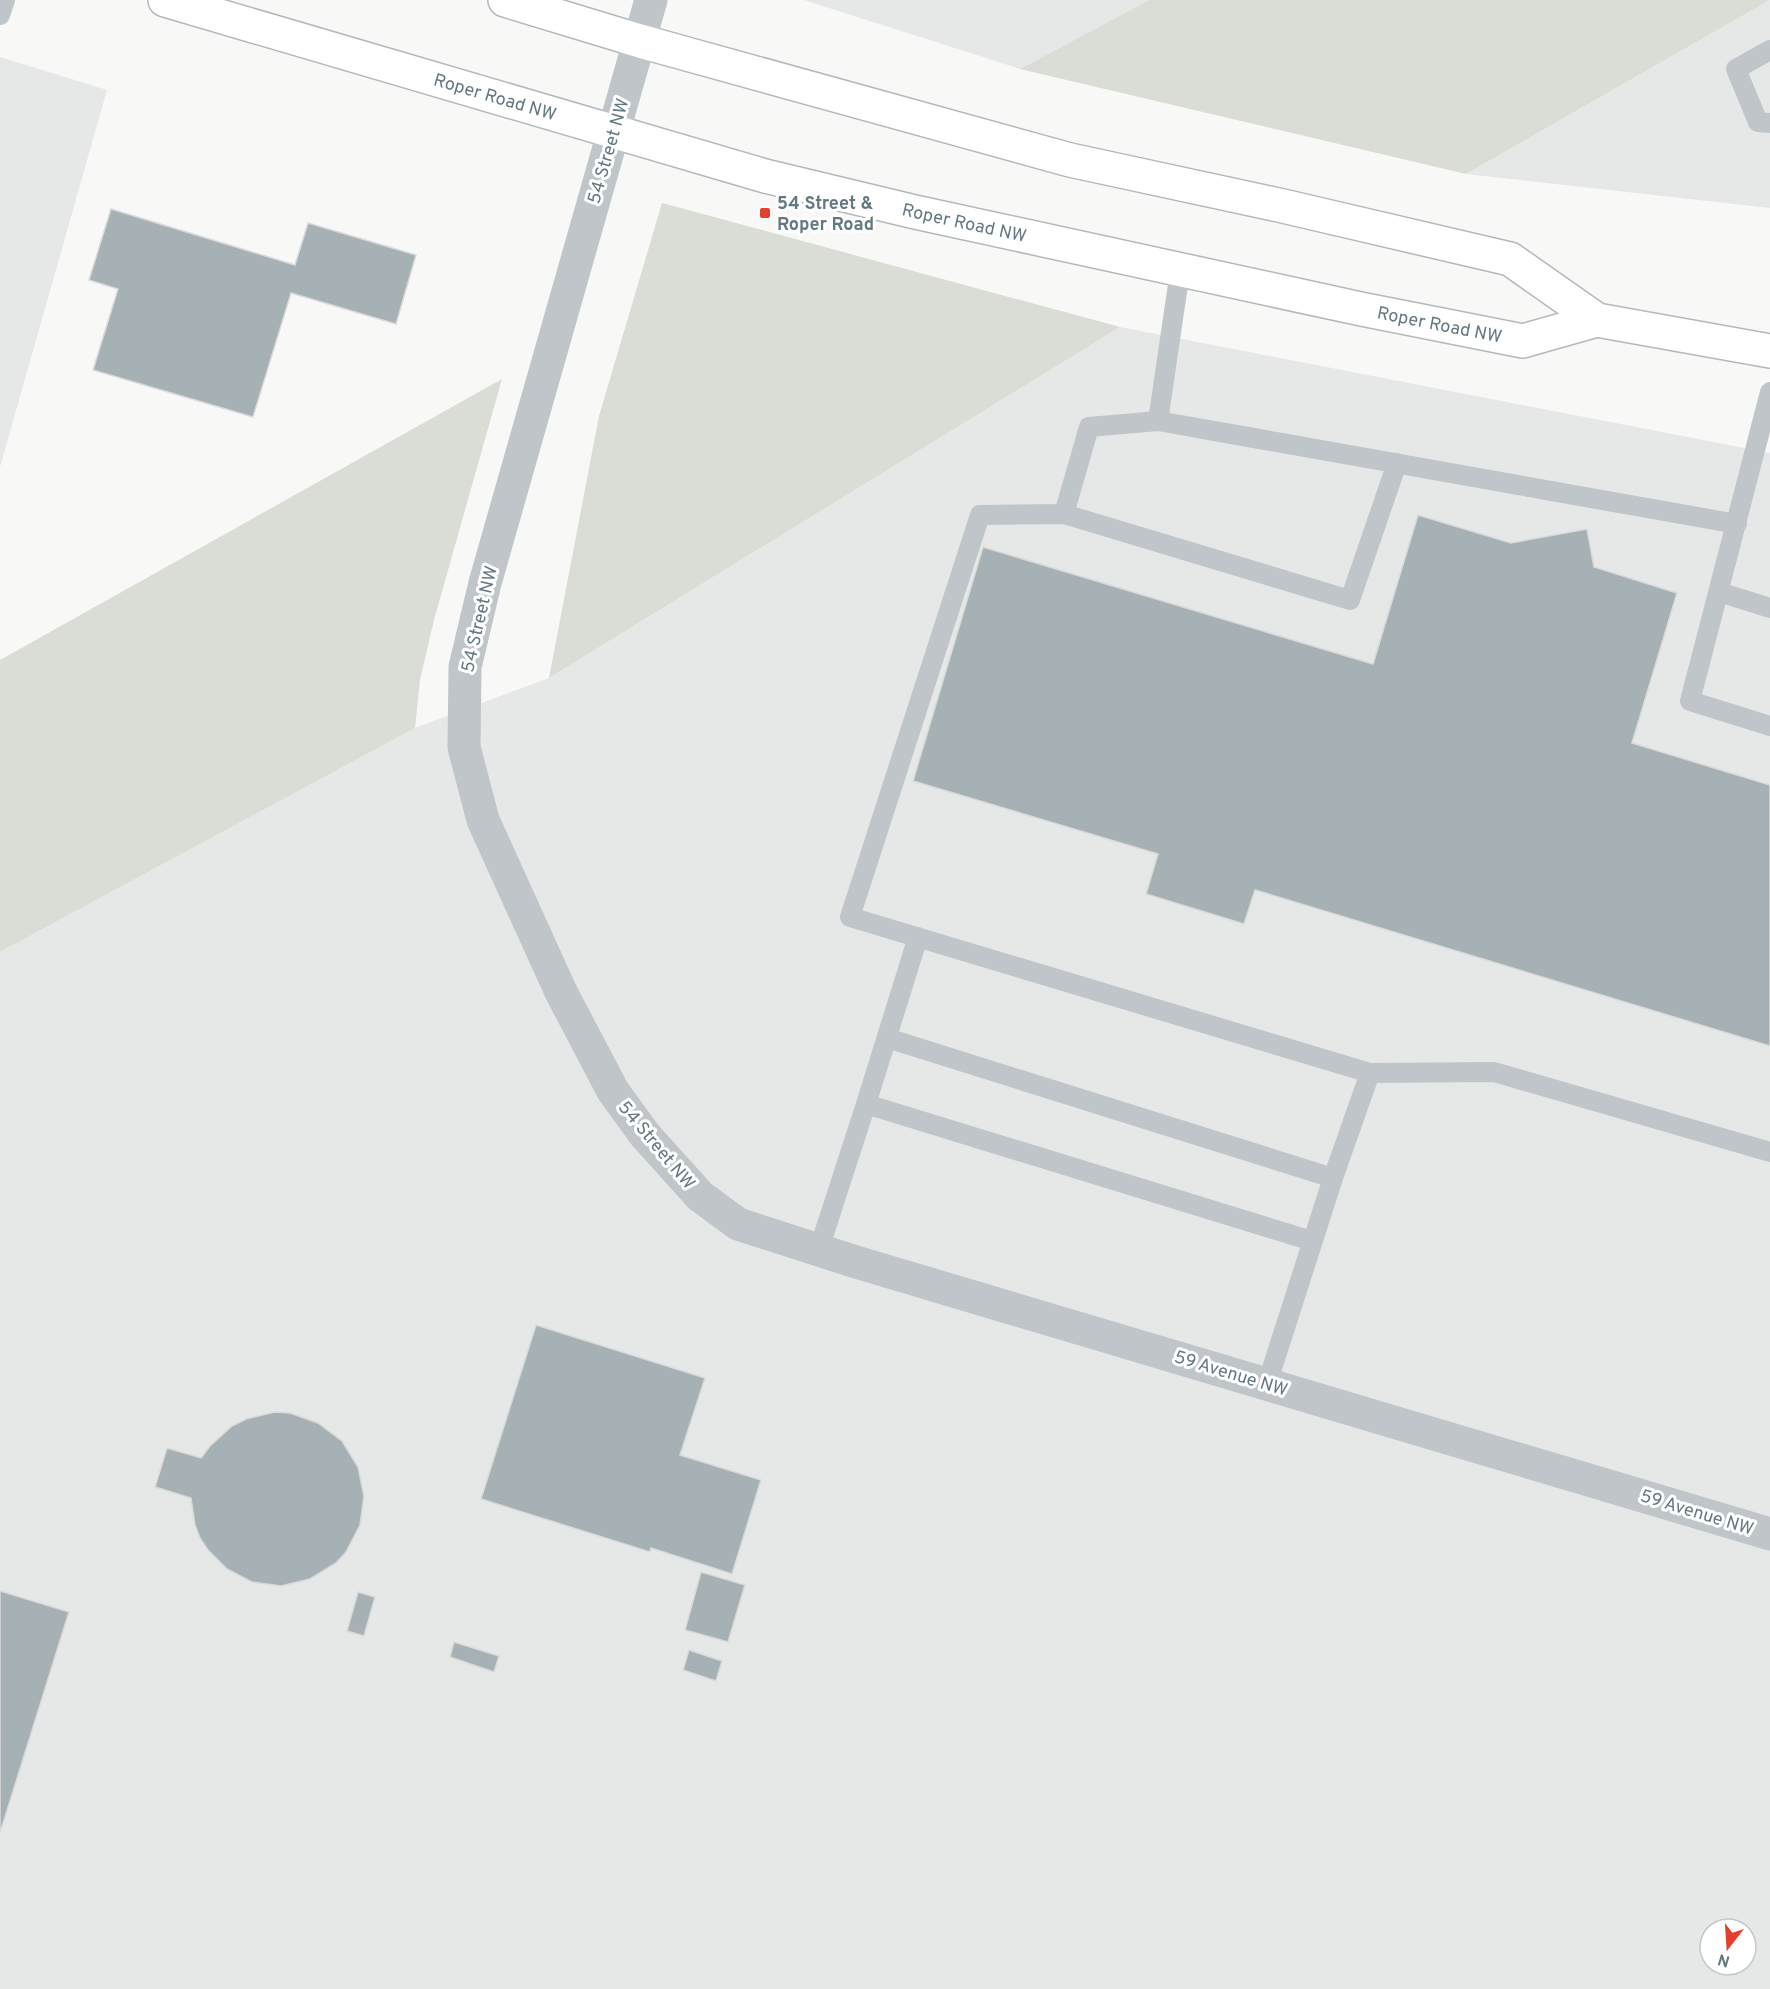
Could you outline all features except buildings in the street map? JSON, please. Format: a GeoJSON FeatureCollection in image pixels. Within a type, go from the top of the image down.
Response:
{"type":"FeatureCollection","features":[{"type":"Feature","properties":{"kind":"main road","name":"Roper Road NW"},"geometry":{"type":"LineString","coordinates":[[165,0],[765,176],[926,215],[1180,271],[1523,341],[1597,320]]}},
{"type":"Feature","properties":{"kind":"main road","name":"Roper Road NW"},"geometry":{"type":"LineString","coordinates":[[505,0],[1070,160],[1283,206],[1510,259],[1597,320],[1770,351]]}},
{"type":"Feature","properties":{"kind":"street","name":"54 Street NW"},"geometry":{"type":"LineString","coordinates":[[651,0],[485,583],[465,667],[464,747],[483,820],[561,992],[597,1061],[613,1091],[645,1135],[700,1196]]}},
{"type":"Feature","properties":{"kind":"street","name":"59 Avenue NW"},"geometry":{"type":"LineString","coordinates":[[700,1196],[738,1224],[868,1265],[1770,1534]]}},
{"type":"Feature","properties":{"kind":"lane"},"geometry":{"type":"LineString","coordinates":[[0,15],[5,0]]}},
{"type":"Feature","properties":{"kind":"lane"},"geometry":{"type":"LineString","coordinates":[[1770,50],[1736,69],[1758,122],[1770,123]]}},
{"type":"Feature","properties":{"kind":"lane"},"geometry":{"type":"LineString","coordinates":[[1158,421],[1180,271]]}},
{"type":"Feature","properties":{"kind":"lane"},"geometry":{"type":"LineString","coordinates":[[1770,392],[1690,701],[1770,726]]}},
{"type":"Feature","properties":{"kind":"lane"},"geometry":{"type":"LineString","coordinates":[[1064,514],[1089,427],[1158,421],[1737,524]]}},
{"type":"Feature","properties":{"kind":"lane"},"geometry":{"type":"LineString","coordinates":[[1397,463],[1350,600],[1064,514],[980,515],[850,917],[1370,1073],[1494,1072],[1770,1152]]}},
{"type":"Feature","properties":{"kind":"lane"},"geometry":{"type":"LineString","coordinates":[[1719,592],[1770,608]]}},
{"type":"Feature","properties":{"kind":"lane"},"geometry":{"type":"LineString","coordinates":[[819,1249],[918,937]]}},
{"type":"Feature","properties":{"kind":"lane"},"geometry":{"type":"LineString","coordinates":[[887,1038],[1333,1178]]}},
{"type":"Feature","properties":{"kind":"lane"},"geometry":{"type":"LineString","coordinates":[[1267,1384],[1312,1241],[1370,1073]]}},
{"type":"Feature","properties":{"kind":"lane"},"geometry":{"type":"LineString","coordinates":[[866,1104],[1312,1241]]}},
{"type":"Feature","properties":{"kind":"shaded area"},"geometry":{"type":"Polygon","coordinates":[[[804,0],[1149,0],[1020,69],[804,0]]]}},
{"type":"Feature","properties":{"kind":"shaded area"},"geometry":{"type":"Polygon","coordinates":[[[1149,0],[1770,0],[1466,174],[1020,69],[1149,0]]]}},
{"type":"Feature","properties":{"kind":"shaded area"},"geometry":{"type":"Polygon","coordinates":[[[1770,0],[1770,208],[1466,174],[1770,0]]]}},
{"type":"Feature","properties":{"kind":"shaded area"},"geometry":{"type":"Polygon","coordinates":[[[0,57],[107,90],[0,467],[0,57]]]}},
{"type":"Feature","properties":{"kind":"shaded area"},"geometry":{"type":"Polygon","coordinates":[[[662,203],[1120,327],[549,678],[599,416],[662,203]]]}},
{"type":"Feature","properties":{"kind":"shaded area"},"geometry":{"type":"Polygon","coordinates":[[[1120,327],[1770,453],[1770,1989],[0,1989],[0,952],[415,728],[549,678],[1120,327]]]}},
{"type":"Feature","properties":{"kind":"shaded area"},"geometry":{"type":"Polygon","coordinates":[[[502,379],[434,620],[420,680],[415,728],[0,952],[0,660],[502,379]]]}},
{"type":"Feature","properties":{"kind":"place","name":"54 Street & Roper Road"},"geometry":{"type":"Point","coordinates":[765,213]}}]}
